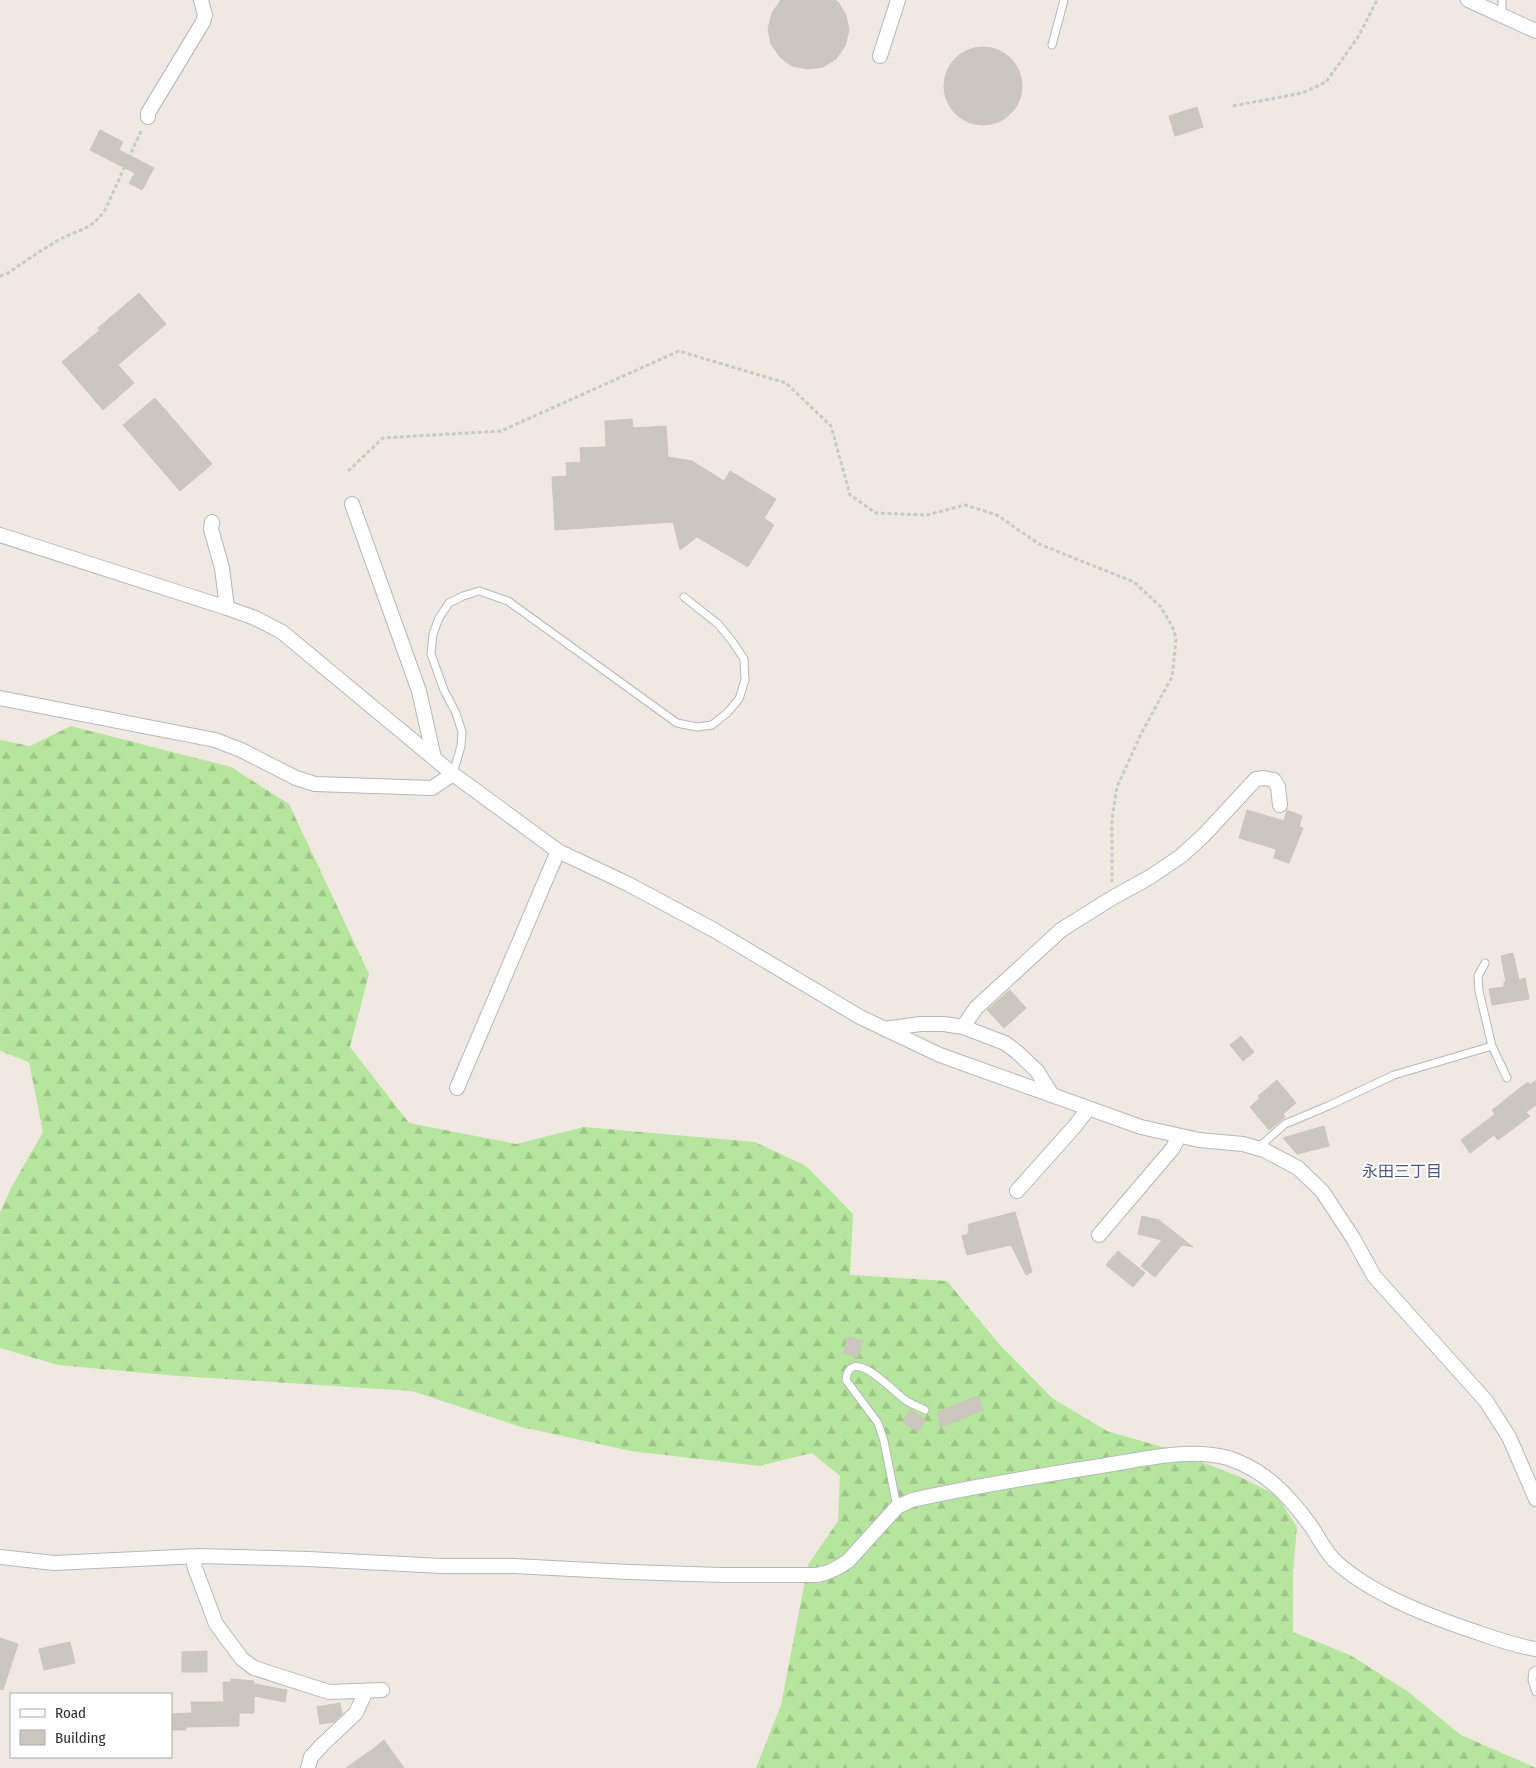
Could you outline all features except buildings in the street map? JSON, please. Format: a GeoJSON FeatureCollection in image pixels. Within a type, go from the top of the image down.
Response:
{"type":"FeatureCollection","features":[{"type":"Feature","properties":{"kind":"street"},"geometry":{"type":"LineString","coordinates":[[148,117],[148,113],[203,22],[205,15],[201,0]]}},
{"type":"Feature","properties":{"kind":"street"},"geometry":{"type":"LineString","coordinates":[[880,56],[898,0]]}},
{"type":"Feature","properties":{"kind":"street"},"geometry":{"type":"LineString","coordinates":[[1468,0],[1536,31]]}},
{"type":"Feature","properties":{"kind":"street"},"geometry":{"type":"LineString","coordinates":[[352,504],[419,691],[434,758]]}},
{"type":"Feature","properties":{"kind":"street"},"geometry":{"type":"LineString","coordinates":[[212,522],[211,529],[222,568],[227,608]]}},
{"type":"Feature","properties":{"kind":"street"},"geometry":{"type":"LineString","coordinates":[[0,535],[227,608],[255,618],[282,632],[453,774],[558,851],[628,884],[714,930],[860,1017],[940,1055],[1141,1128],[1178,1137],[1243,1144],[1258,1148],[1298,1168],[1322,1191],[1353,1238],[1374,1276],[1486,1401],[1509,1437],[1536,1499]]}},
{"type":"Feature","properties":{"kind":"street"},"geometry":{"type":"LineString","coordinates":[[0,698],[215,740],[256,757],[296,778],[315,784],[432,788],[453,774]]}},
{"type":"Feature","properties":{"kind":"street"},"geometry":{"type":"LineString","coordinates":[[963,1027],[976,1008],[1061,930],[1150,877],[1181,856],[1204,835],[1256,779],[1274,780],[1278,787],[1280,804]]}},
{"type":"Feature","properties":{"kind":"street"},"geometry":{"type":"LineString","coordinates":[[457,1088],[558,851]]}},
{"type":"Feature","properties":{"kind":"street"},"geometry":{"type":"LineString","coordinates":[[885,1029],[920,1024],[944,1024],[963,1027],[1005,1043],[1037,1071],[1052,1095]]}},
{"type":"Feature","properties":{"kind":"street"},"geometry":{"type":"LineString","coordinates":[[1017,1190],[1088,1109]]}},
{"type":"Feature","properties":{"kind":"street"},"geometry":{"type":"LineString","coordinates":[[1099,1235],[1173,1148],[1178,1137]]}},
{"type":"Feature","properties":{"kind":"street"},"geometry":{"type":"LineString","coordinates":[[0,1557],[54,1563],[192,1557],[308,1559],[441,1566],[514,1566],[722,1575],[817,1575],[826,1574],[839,1568],[897,1507],[912,1500],[951,1491],[1153,1457],[1185,1454],[1209,1455],[1227,1458],[1250,1467],[1271,1480],[1311,1526],[1333,1559],[1354,1576],[1382,1592],[1442,1620],[1498,1639],[1536,1649]]}},
{"type":"Feature","properties":{"kind":"street"},"geometry":{"type":"LineString","coordinates":[[192,1557],[194,1568],[216,1624],[242,1660],[254,1668],[329,1692],[382,1690]]}},
{"type":"Feature","properties":{"kind":"street"},"geometry":{"type":"LineString","coordinates":[[308,1768],[312,1756],[322,1744],[356,1713],[366,1691]]}},
{"type":"Feature","properties":{"kind":"lane"},"geometry":{"type":"LineString","coordinates":[[1052,44],[1064,0]]}},
{"type":"Feature","properties":{"kind":"lane"},"geometry":{"type":"LineString","coordinates":[[1502,0],[1502,15]]}},
{"type":"Feature","properties":{"kind":"lane"},"geometry":{"type":"LineString","coordinates":[[453,774],[461,746],[462,732],[431,654],[433,634],[439,618],[449,603],[479,591],[508,601],[677,723],[697,727],[712,725],[727,713],[739,699],[745,680],[744,659],[718,624],[684,597]]}},
{"type":"Feature","properties":{"kind":"lane"},"geometry":{"type":"LineString","coordinates":[[1484,963],[1478,976],[1479,991],[1492,1046],[1507,1078]]}},
{"type":"Feature","properties":{"kind":"lane"},"geometry":{"type":"LineString","coordinates":[[1258,1148],[1285,1124],[1328,1106],[1394,1074],[1492,1046]]}},
{"type":"Feature","properties":{"kind":"lane"},"geometry":{"type":"LineString","coordinates":[[897,1507],[884,1441],[878,1422],[846,1380],[849,1369],[858,1366],[870,1371],[906,1401],[925,1410]]}},
{"type":"Feature","properties":{"kind":"lane"},"geometry":{"type":"LineString","coordinates":[[1536,1670],[1533,1672],[1532,1680],[1536,1692]]}},
{"type":"Feature","properties":{"kind":"path"},"geometry":{"type":"LineString","coordinates":[[1233,106],[1302,93],[1326,82],[1358,37],[1377,0]]}},
{"type":"Feature","properties":{"kind":"path"},"geometry":{"type":"LineString","coordinates":[[0,276],[8,273],[58,240],[97,221],[128,162],[148,117]]}},
{"type":"Feature","properties":{"kind":"path"},"geometry":{"type":"LineString","coordinates":[[348,471],[383,438],[501,431],[679,351],[786,383],[831,426],[850,494],[876,513],[927,515],[965,505],[997,515],[1039,544],[1134,582],[1161,607],[1173,628],[1176,639],[1172,676],[1141,734],[1117,787],[1112,819],[1112,898]]}},
{"type":"Feature","properties":{"kind":"green space"},"geometry":{"type":"Polygon","coordinates":[[[71,726],[231,767],[289,804],[369,974],[350,1047],[409,1123],[516,1144],[584,1127],[755,1142],[806,1166],[853,1214],[850,1275],[947,1281],[998,1343],[1052,1398],[1107,1431],[1166,1448],[1240,1477],[1276,1495],[1297,1527],[1293,1571],[1293,1632],[1350,1655],[1407,1691],[1461,1735],[1536,1768],[756,1768],[781,1705],[808,1565],[838,1521],[840,1476],[812,1453],[759,1466],[631,1451],[521,1427],[412,1391],[178,1376],[58,1365],[0,1348],[0,1213],[11,1188],[43,1132],[29,1062],[0,1051],[0,740],[30,746],[71,726]]]}},
{"type":"Feature","properties":{"kind":"district","name":"永田三丁目"},"geometry":{"type":"Point","coordinates":[1402,1171]}}]}
